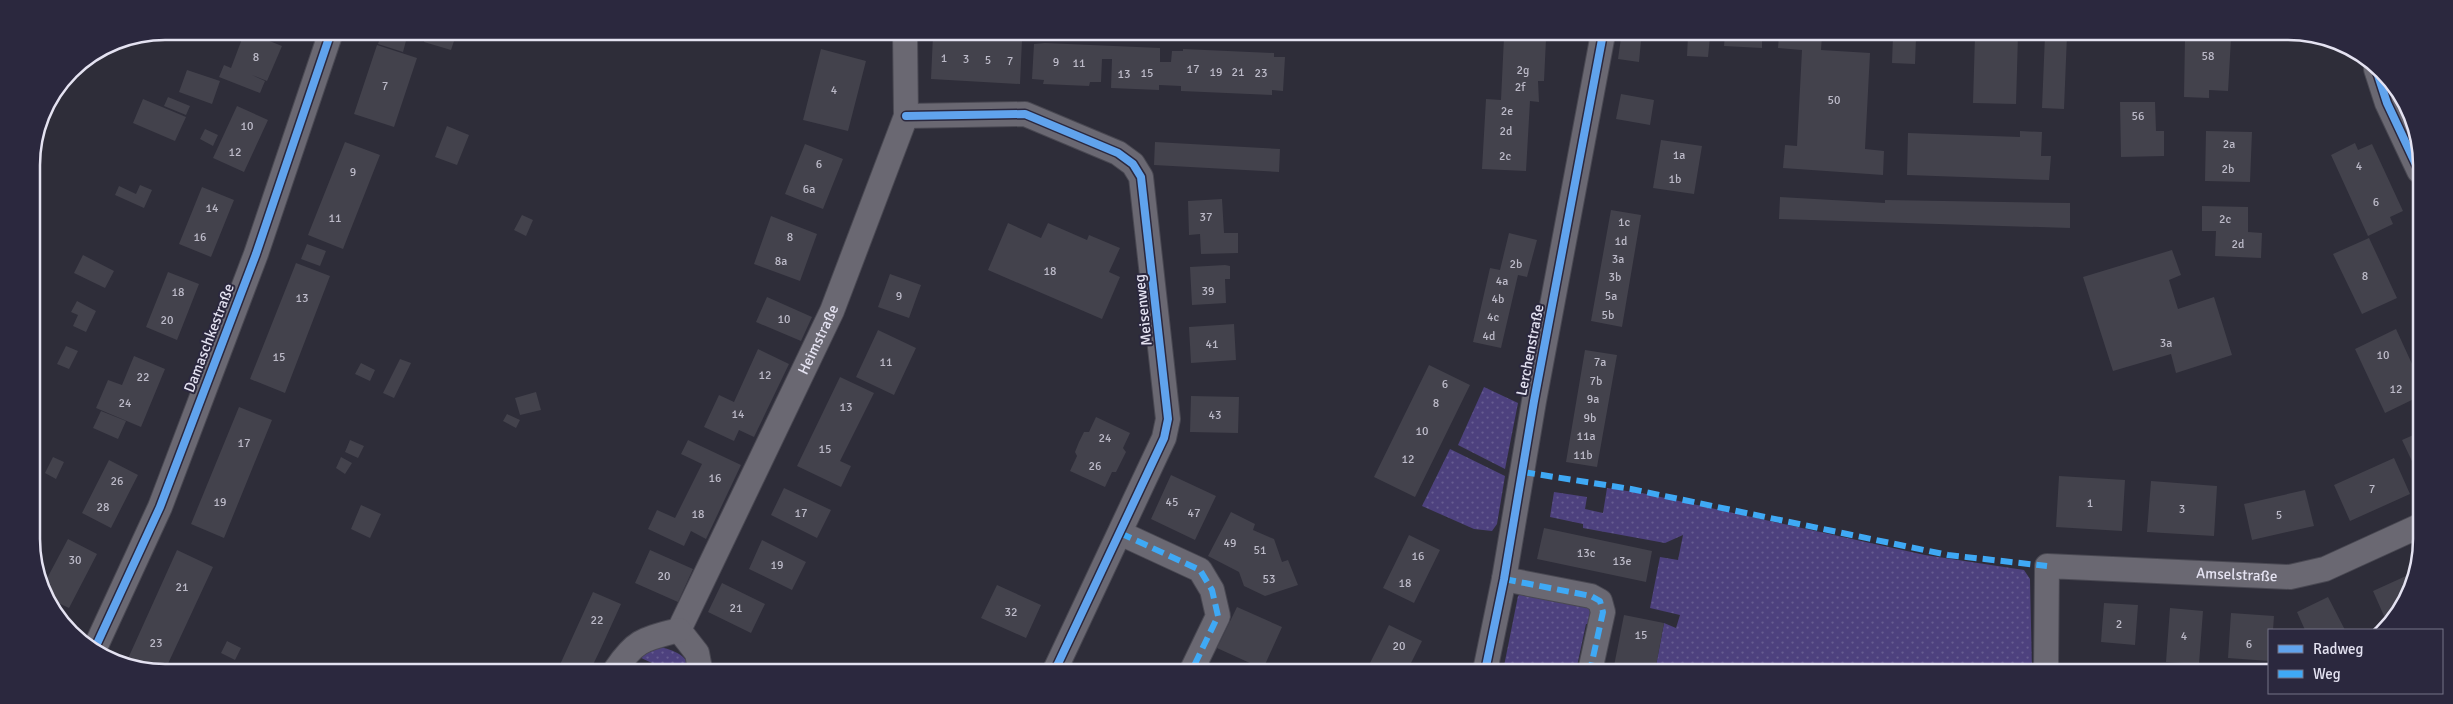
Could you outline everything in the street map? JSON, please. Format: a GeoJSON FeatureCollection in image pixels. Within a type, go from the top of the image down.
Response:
{"type":"FeatureCollection","features":[{"type":"Feature","properties":{"kind":"street","name":"Damaschkestraße"},"geometry":{"type":"LineString","coordinates":[[97,644],[163,498],[256,254],[328,40]]}},
{"type":"Feature","properties":{"kind":"street","name":"Heimstraße"},"geometry":{"type":"LineString","coordinates":[[679,630],[832,311],[906,116],[905,40]]}},
{"type":"Feature","properties":{"kind":"street","name":"Lerchenstraße"},"geometry":{"type":"LineString","coordinates":[[1486,664],[1504,579],[1534,401],[1602,40]]}},
{"type":"Feature","properties":{"kind":"street"},"geometry":{"type":"LineString","coordinates":[[2380,81],[2387,103],[2413,158]]}},
{"type":"Feature","properties":{"kind":"street","name":"Meisenweg"},"geometry":{"type":"LineString","coordinates":[[906,116],[1025,114],[1118,153],[1133,164],[1141,177],[1168,419],[1164,438],[1058,664]]}},
{"type":"Feature","properties":{"kind":"street","name":"Amselstraße"},"geometry":{"type":"LineString","coordinates":[[2046,664],[2047,566],[2290,577],[2326,569],[2413,529]]}},
{"type":"Feature","properties":{"kind":"street"},"geometry":{"type":"LineString","coordinates":[[1120,533],[1200,570],[1212,590],[1218,616],[1195,664]]}},
{"type":"Feature","properties":{"kind":"street"},"geometry":{"type":"LineString","coordinates":[[1504,579],[1592,596],[1600,601],[1603,612],[1592,664]]}},
{"type":"Feature","properties":{"kind":"street"},"geometry":{"type":"LineString","coordinates":[[619,664],[629,650],[648,638],[679,630],[697,654],[699,664]]}},
{"type":"Feature","properties":{"kind":"shaded area"},"geometry":{"type":"Polygon","coordinates":[[[1484,387],[1518,403],[1505,469],[1458,445],[1484,387]]]}},
{"type":"Feature","properties":{"kind":"shaded area"},"geometry":{"type":"Polygon","coordinates":[[[1450,449],[1505,476],[1497,524],[1492,531],[1474,529],[1422,506],[1450,449]]]}},
{"type":"Feature","properties":{"kind":"shaded area"},"geometry":{"type":"Polygon","coordinates":[[[1607,488],[1647,494],[1925,555],[2024,570],[2030,579],[2032,664],[1656,664],[1664,623],[1676,628],[1680,615],[1650,608],[1660,557],[1678,560],[1683,535],[1665,543],[1583,528],[1583,524],[1550,517],[1554,492],[1587,497],[1585,509],[1603,513],[1607,488]]]}},
{"type":"Feature","properties":{"kind":"shaded area"},"geometry":{"type":"Polygon","coordinates":[[[1521,593],[1588,605],[1592,609],[1595,626],[1586,624],[1577,664],[1504,664],[1518,596],[1521,593]]]}},
{"type":"Feature","properties":{"kind":"shaded area"},"geometry":{"type":"Polygon","coordinates":[[[652,646],[675,652],[688,664],[654,664],[639,657],[636,664],[631,664],[635,656],[652,646]]]}},
{"type":"Feature","properties":{"kind":"building"},"geometry":{"type":"Polygon","coordinates":[[[242,40],[267,40],[282,46],[267,81],[252,75],[265,81],[260,93],[219,77],[224,65],[231,68],[242,40]]]}},
{"type":"Feature","properties":{"kind":"building"},"geometry":{"type":"Polygon","coordinates":[[[379,40],[406,40],[403,52],[378,44],[379,40]]]}},
{"type":"Feature","properties":{"kind":"building"},"geometry":{"type":"Polygon","coordinates":[[[425,40],[454,40],[451,50],[424,42],[425,40]]]}},
{"type":"Feature","properties":{"kind":"building"},"geometry":{"type":"Polygon","coordinates":[[[933,40],[1022,40],[1020,84],[931,79],[933,40]]]}},
{"type":"Feature","properties":{"kind":"building"},"geometry":{"type":"Polygon","coordinates":[[[1504,40],[1546,40],[1544,81],[1538,81],[1539,102],[1530,101],[1526,171],[1482,169],[1486,99],[1501,100],[1504,40]]]}},
{"type":"Feature","properties":{"kind":"building"},"geometry":{"type":"Polygon","coordinates":[[[1621,40],[1641,41],[1639,62],[1618,59],[1621,40]]]}},
{"type":"Feature","properties":{"kind":"building"},"geometry":{"type":"Polygon","coordinates":[[[1688,40],[1710,40],[1708,57],[1687,56],[1688,40]]]}},
{"type":"Feature","properties":{"kind":"building"},"geometry":{"type":"Polygon","coordinates":[[[1724,40],[1762,40],[1762,48],[1724,46],[1724,40]]]}},
{"type":"Feature","properties":{"kind":"building"},"geometry":{"type":"Polygon","coordinates":[[[1779,40],[1822,40],[1821,50],[1870,53],[1865,149],[1884,151],[1883,175],[1783,168],[1785,145],[1797,146],[1802,50],[1778,48],[1779,40]]]}},
{"type":"Feature","properties":{"kind":"building"},"geometry":{"type":"Polygon","coordinates":[[[1893,40],[1916,40],[1915,64],[1892,63],[1893,40]]]}},
{"type":"Feature","properties":{"kind":"building"},"geometry":{"type":"Polygon","coordinates":[[[1975,40],[2018,40],[2016,104],[1973,103],[1975,40]]]}},
{"type":"Feature","properties":{"kind":"building"},"geometry":{"type":"Polygon","coordinates":[[[2045,40],[2067,40],[2064,109],[2042,108],[2045,40]]]}},
{"type":"Feature","properties":{"kind":"building"},"geometry":{"type":"Polygon","coordinates":[[[2185,40],[2231,40],[2228,91],[2209,90],[2209,98],[2184,97],[2185,40]]]}},
{"type":"Feature","properties":{"kind":"building"},"geometry":{"type":"Polygon","coordinates":[[[1034,44],[1160,48],[1160,62],[1171,62],[1172,51],[1183,51],[1183,49],[1274,53],[1274,57],[1285,57],[1283,91],[1272,90],[1272,95],[1181,91],[1181,86],[1159,85],[1159,90],[1111,88],[1112,59],[1102,59],[1101,82],[1090,82],[1089,86],[1043,84],[1044,80],[1032,79],[1034,44]]]}},
{"type":"Feature","properties":{"kind":"building"},"geometry":{"type":"Polygon","coordinates":[[[377,45],[417,58],[394,127],[354,114],[377,45]]]}},
{"type":"Feature","properties":{"kind":"building"},"geometry":{"type":"Polygon","coordinates":[[[821,49],[866,61],[848,131],[803,120],[821,49]]]}},
{"type":"Feature","properties":{"kind":"building"},"geometry":{"type":"Polygon","coordinates":[[[187,70],[220,81],[212,104],[179,92],[187,70]]]}},
{"type":"Feature","properties":{"kind":"building"},"geometry":{"type":"Polygon","coordinates":[[[1621,94],[1654,100],[1650,125],[1616,119],[1621,94]]]}},
{"type":"Feature","properties":{"kind":"building"},"geometry":{"type":"Polygon","coordinates":[[[168,97],[190,106],[186,115],[164,106],[168,97]]]}},
{"type":"Feature","properties":{"kind":"building"},"geometry":{"type":"Polygon","coordinates":[[[143,99],[186,117],[175,141],[133,123],[143,99]]]}},
{"type":"Feature","properties":{"kind":"building"},"geometry":{"type":"Polygon","coordinates":[[[2120,102],[2155,102],[2156,131],[2164,131],[2164,156],[2121,157],[2120,102]]]}},
{"type":"Feature","properties":{"kind":"building"},"geometry":{"type":"Polygon","coordinates":[[[237,106],[268,120],[244,172],[213,158],[237,106]]]}},
{"type":"Feature","properties":{"kind":"building"},"geometry":{"type":"Polygon","coordinates":[[[447,126],[469,135],[457,165],[435,157],[447,126]]]}},
{"type":"Feature","properties":{"kind":"building"},"geometry":{"type":"Polygon","coordinates":[[[205,129],[218,135],[213,146],[200,139],[205,129]]]}},
{"type":"Feature","properties":{"kind":"building"},"geometry":{"type":"Polygon","coordinates":[[[2020,131],[2042,132],[2041,156],[2051,156],[2049,180],[1907,175],[1908,133],[2020,137],[2020,131]]]}},
{"type":"Feature","properties":{"kind":"building"},"geometry":{"type":"Polygon","coordinates":[[[2206,131],[2252,132],[2250,182],[2205,181],[2206,131]]]}},
{"type":"Feature","properties":{"kind":"building"},"geometry":{"type":"Polygon","coordinates":[[[1661,140],[1702,146],[1694,194],[1653,188],[1661,140]]]}},
{"type":"Feature","properties":{"kind":"building"},"geometry":{"type":"Polygon","coordinates":[[[345,142],[380,155],[343,249],[308,235],[345,142]]]}},
{"type":"Feature","properties":{"kind":"building"},"geometry":{"type":"Polygon","coordinates":[[[1155,142],[1280,149],[1279,172],[1154,165],[1155,142]]]}},
{"type":"Feature","properties":{"kind":"building"},"geometry":{"type":"Polygon","coordinates":[[[2355,143],[2358,150],[2372,144],[2403,211],[2390,217],[2393,224],[2368,236],[2331,155],[2355,143]]]}},
{"type":"Feature","properties":{"kind":"building"},"geometry":{"type":"Polygon","coordinates":[[[805,144],[843,159],[823,209],[785,194],[805,144]]]}},
{"type":"Feature","properties":{"kind":"building"},"geometry":{"type":"Polygon","coordinates":[[[140,185],[152,190],[144,208],[115,195],[119,186],[136,194],[140,185]]]}},
{"type":"Feature","properties":{"kind":"building"},"geometry":{"type":"Polygon","coordinates":[[[202,187],[234,200],[211,257],[179,244],[202,187]]]}},
{"type":"Feature","properties":{"kind":"building"},"geometry":{"type":"Polygon","coordinates":[[[1780,197],[1885,203],[1885,200],[2070,203],[2070,228],[1779,219],[1780,197]]]}},
{"type":"Feature","properties":{"kind":"building"},"geometry":{"type":"Polygon","coordinates":[[[1222,199],[1224,233],[1238,233],[1238,253],[1201,254],[1200,234],[1189,235],[1188,201],[1222,199]]]}},
{"type":"Feature","properties":{"kind":"building"},"geometry":{"type":"Polygon","coordinates":[[[2202,206],[2248,207],[2248,232],[2262,233],[2261,258],[2215,256],[2216,231],[2202,231],[2202,206]]]}},
{"type":"Feature","properties":{"kind":"building"},"geometry":{"type":"Polygon","coordinates":[[[1611,210],[1641,215],[1622,327],[1591,321],[1611,210]]]}},
{"type":"Feature","properties":{"kind":"building"},"geometry":{"type":"Polygon","coordinates":[[[522,215],[533,220],[526,236],[514,230],[522,215]]]}},
{"type":"Feature","properties":{"kind":"building"},"geometry":{"type":"Polygon","coordinates":[[[771,216],[817,234],[800,281],[754,264],[771,216]]]}},
{"type":"Feature","properties":{"kind":"building"},"geometry":{"type":"Polygon","coordinates":[[[1008,223],[1041,238],[1048,223],[1087,240],[1089,235],[1120,248],[1109,272],[1120,277],[1102,319],[988,270],[1008,223]]]}},
{"type":"Feature","properties":{"kind":"building"},"geometry":{"type":"Polygon","coordinates":[[[1509,233],[1537,240],[1527,277],[1518,275],[1501,348],[1473,342],[1490,268],[1500,270],[1509,233]]]}},
{"type":"Feature","properties":{"kind":"building"},"geometry":{"type":"Polygon","coordinates":[[[2369,238],[2397,298],[2362,314],[2333,254],[2369,238]]]}},
{"type":"Feature","properties":{"kind":"building"},"geometry":{"type":"Polygon","coordinates":[[[307,244],[326,251],[320,266],[301,259],[307,244]]]}},
{"type":"Feature","properties":{"kind":"building"},"geometry":{"type":"Polygon","coordinates":[[[2172,250],[2181,275],[2169,280],[2178,309],[2214,297],[2232,355],[2176,373],[2171,354],[2113,371],[2083,277],[2172,250]]]}},
{"type":"Feature","properties":{"kind":"building"},"geometry":{"type":"Polygon","coordinates":[[[83,255],[114,271],[105,288],[74,273],[83,255]]]}},
{"type":"Feature","properties":{"kind":"building"},"geometry":{"type":"Polygon","coordinates":[[[296,263],[330,276],[285,393],[250,379],[296,263]]]}},
{"type":"Feature","properties":{"kind":"building"},"geometry":{"type":"Polygon","coordinates":[[[1230,266],[1230,279],[1225,279],[1226,303],[1192,305],[1190,267],[1230,266]]]}},
{"type":"Feature","properties":{"kind":"building"},"geometry":{"type":"Polygon","coordinates":[[[168,272],[199,284],[177,340],[146,327],[168,272]]]}},
{"type":"Feature","properties":{"kind":"building"},"geometry":{"type":"Polygon","coordinates":[[[890,274],[921,285],[909,318],[878,307],[890,274]]]}},
{"type":"Feature","properties":{"kind":"building"},"geometry":{"type":"Polygon","coordinates":[[[767,297],[812,317],[801,341],[756,322],[767,297]]]}},
{"type":"Feature","properties":{"kind":"building"},"geometry":{"type":"Polygon","coordinates":[[[77,301],[96,311],[86,332],[73,326],[78,315],[71,312],[77,301]]]}},
{"type":"Feature","properties":{"kind":"building"},"geometry":{"type":"Polygon","coordinates":[[[1234,324],[1236,360],[1191,363],[1189,327],[1234,324]]]}},
{"type":"Feature","properties":{"kind":"building"},"geometry":{"type":"Polygon","coordinates":[[[2396,329],[2413,366],[2413,399],[2385,413],[2355,349],[2396,329]]]}},
{"type":"Feature","properties":{"kind":"building"},"geometry":{"type":"Polygon","coordinates":[[[878,330],[916,348],[894,395],[856,377],[878,330]]]}},
{"type":"Feature","properties":{"kind":"building"},"geometry":{"type":"Polygon","coordinates":[[[66,346],[78,351],[69,369],[57,364],[66,346]]]}},
{"type":"Feature","properties":{"kind":"building"},"geometry":{"type":"Polygon","coordinates":[[[758,349],[789,364],[754,437],[739,430],[734,441],[704,427],[719,395],[734,402],[758,349]]]}},
{"type":"Feature","properties":{"kind":"building"},"geometry":{"type":"Polygon","coordinates":[[[1585,350],[1617,355],[1597,467],[1566,462],[1585,350]]]}},
{"type":"Feature","properties":{"kind":"building"},"geometry":{"type":"Polygon","coordinates":[[[134,356],[165,369],[141,427],[96,408],[108,380],[122,385],[134,356]]]}},
{"type":"Feature","properties":{"kind":"building"},"geometry":{"type":"Polygon","coordinates":[[[400,359],[411,363],[394,398],[383,393],[400,359]]]}},
{"type":"Feature","properties":{"kind":"building"},"geometry":{"type":"Polygon","coordinates":[[[361,363],[375,370],[370,381],[355,374],[361,363]]]}},
{"type":"Feature","properties":{"kind":"building"},"geometry":{"type":"Polygon","coordinates":[[[1429,365],[1470,385],[1415,497],[1374,477],[1429,365]]]}},
{"type":"Feature","properties":{"kind":"building"},"geometry":{"type":"Polygon","coordinates":[[[840,377],[874,393],[840,461],[851,466],[841,487],[797,466],[840,377]]]}},
{"type":"Feature","properties":{"kind":"building"},"geometry":{"type":"Polygon","coordinates":[[[536,392],[541,410],[520,415],[515,398],[536,392]]]}},
{"type":"Feature","properties":{"kind":"building"},"geometry":{"type":"Polygon","coordinates":[[[1191,396],[1239,397],[1238,433],[1190,432],[1191,396]]]}},
{"type":"Feature","properties":{"kind":"building"},"geometry":{"type":"Polygon","coordinates":[[[239,407],[272,420],[224,538],[191,524],[239,407]]]}},
{"type":"Feature","properties":{"kind":"building"},"geometry":{"type":"Polygon","coordinates":[[[101,411],[126,421],[118,439],[93,428],[101,411]]]}},
{"type":"Feature","properties":{"kind":"building"},"geometry":{"type":"Polygon","coordinates":[[[507,414],[520,420],[516,428],[503,421],[507,414]]]}},
{"type":"Feature","properties":{"kind":"building"},"geometry":{"type":"Polygon","coordinates":[[[1096,417],[1130,433],[1123,448],[1126,452],[1116,472],[1112,472],[1105,487],[1070,471],[1077,456],[1075,452],[1079,442],[1084,432],[1089,432],[1096,417]]]}},
{"type":"Feature","properties":{"kind":"building"},"geometry":{"type":"Polygon","coordinates":[[[2413,435],[2413,463],[2402,440],[2413,435]]]}},
{"type":"Feature","properties":{"kind":"building"},"geometry":{"type":"Polygon","coordinates":[[[350,440],[364,446],[358,458],[345,452],[350,440]]]}},
{"type":"Feature","properties":{"kind":"building"},"geometry":{"type":"Polygon","coordinates":[[[688,440],[741,465],[706,539],[691,531],[684,546],[648,529],[657,510],[675,518],[702,464],[681,454],[688,440]]]}},
{"type":"Feature","properties":{"kind":"building"},"geometry":{"type":"Polygon","coordinates":[[[53,457],[64,462],[56,479],[45,473],[53,457]]]}},
{"type":"Feature","properties":{"kind":"building"},"geometry":{"type":"Polygon","coordinates":[[[341,457],[352,463],[345,474],[336,468],[341,457]]]}},
{"type":"Feature","properties":{"kind":"building"},"geometry":{"type":"Polygon","coordinates":[[[2394,458],[2410,494],[2350,521],[2334,485],[2394,458]]]}},
{"type":"Feature","properties":{"kind":"building"},"geometry":{"type":"Polygon","coordinates":[[[109,460],[138,475],[111,528],[82,513],[109,460]]]}},
{"type":"Feature","properties":{"kind":"building"},"geometry":{"type":"Polygon","coordinates":[[[1171,475],[1216,496],[1195,540],[1151,519],[1171,475]]]}},
{"type":"Feature","properties":{"kind":"building"},"geometry":{"type":"Polygon","coordinates":[[[2059,476],[2125,480],[2122,531],[2056,527],[2059,476]]]}},
{"type":"Feature","properties":{"kind":"building"},"geometry":{"type":"Polygon","coordinates":[[[2151,481],[2217,486],[2214,536],[2147,532],[2151,481]]]}},
{"type":"Feature","properties":{"kind":"building"},"geometry":{"type":"Polygon","coordinates":[[[784,488],[831,510],[817,538],[771,515],[784,488]]]}},
{"type":"Feature","properties":{"kind":"building"},"geometry":{"type":"Polygon","coordinates":[[[2305,490],[2314,526],[2252,540],[2244,504],[2305,490]]]}},
{"type":"Feature","properties":{"kind":"building"},"geometry":{"type":"Polygon","coordinates":[[[361,505],[381,514],[370,538],[351,529],[361,505]]]}},
{"type":"Feature","properties":{"kind":"building"},"geometry":{"type":"Polygon","coordinates":[[[1231,512],[1255,524],[1253,530],[1274,539],[1282,562],[1288,560],[1298,585],[1265,596],[1244,586],[1239,572],[1208,556],[1231,512]]]}},
{"type":"Feature","properties":{"kind":"building"},"geometry":{"type":"Polygon","coordinates":[[[1544,528],[1652,551],[1646,582],[1537,559],[1544,528]]]}},
{"type":"Feature","properties":{"kind":"building"},"geometry":{"type":"Polygon","coordinates":[[[1409,535],[1440,550],[1414,603],[1383,588],[1409,535]]]}},
{"type":"Feature","properties":{"kind":"building"},"geometry":{"type":"Polygon","coordinates":[[[68,539],[97,554],[69,608],[57,603],[47,579],[68,539]]]}},
{"type":"Feature","properties":{"kind":"building"},"geometry":{"type":"Polygon","coordinates":[[[762,540],[806,562],[792,590],[749,569],[762,540]]]}},
{"type":"Feature","properties":{"kind":"building"},"geometry":{"type":"Polygon","coordinates":[[[177,550],[213,567],[168,664],[149,663],[128,659],[177,550]]]}},
{"type":"Feature","properties":{"kind":"building"},"geometry":{"type":"Polygon","coordinates":[[[650,550],[693,569],[678,602],[635,583],[650,550]]]}},
{"type":"Feature","properties":{"kind":"building"},"geometry":{"type":"Polygon","coordinates":[[[2408,575],[2392,609],[2385,618],[2373,591],[2408,575]]]}},
{"type":"Feature","properties":{"kind":"building"},"geometry":{"type":"Polygon","coordinates":[[[722,583],[765,604],[751,633],[708,612],[722,583]]]}},
{"type":"Feature","properties":{"kind":"building"},"geometry":{"type":"Polygon","coordinates":[[[997,585],[1041,605],[1026,638],[981,618],[997,585]]]}},
{"type":"Feature","properties":{"kind":"building"},"geometry":{"type":"Polygon","coordinates":[[[593,592],[621,604],[593,664],[560,664],[593,592]]]}},
{"type":"Feature","properties":{"kind":"building"},"geometry":{"type":"Polygon","coordinates":[[[2328,597],[2344,629],[2305,629],[2297,612],[2328,597]]]}},
{"type":"Feature","properties":{"kind":"building"},"geometry":{"type":"Polygon","coordinates":[[[2104,603],[2138,605],[2135,645],[2101,642],[2104,603]]]}},
{"type":"Feature","properties":{"kind":"building"},"geometry":{"type":"Polygon","coordinates":[[[1237,607],[1282,627],[1265,664],[1252,664],[1217,648],[1237,607]]]}},
{"type":"Feature","properties":{"kind":"building"},"geometry":{"type":"Polygon","coordinates":[[[2170,608],[2203,611],[2199,664],[2166,662],[2170,608]]]}},
{"type":"Feature","properties":{"kind":"building"},"geometry":{"type":"Polygon","coordinates":[[[2231,613],[2274,616],[2273,629],[2268,629],[2268,661],[2228,658],[2231,613]]]}},
{"type":"Feature","properties":{"kind":"building"},"geometry":{"type":"Polygon","coordinates":[[[1624,615],[1664,623],[1656,664],[1614,664],[1624,615]]]}},
{"type":"Feature","properties":{"kind":"building"},"geometry":{"type":"Polygon","coordinates":[[[1389,625],[1422,641],[1410,664],[1370,664],[1389,625]]]}},
{"type":"Feature","properties":{"kind":"building"},"geometry":{"type":"Polygon","coordinates":[[[227,641],[241,648],[235,660],[221,653],[227,641]]]}},
{"type":"Feature","properties":{"kind":"marked path"},"geometry":{"type":"LineString","coordinates":[[1523,472],[1631,489],[1948,555],[2047,566]]}},
{"type":"Feature","properties":{"kind":"marked path"},"geometry":{"type":"LineString","coordinates":[[1120,533],[1200,570],[1212,590],[1218,616],[1195,664]]}},
{"type":"Feature","properties":{"kind":"marked path"},"geometry":{"type":"LineString","coordinates":[[1504,579],[1591,596],[1600,601],[1603,612],[1592,664]]}},
{"type":"Feature","properties":{"kind":"cycle path"},"geometry":{"type":"LineString","coordinates":[[97,644],[160,507],[256,254],[328,40]]}},
{"type":"Feature","properties":{"kind":"cycle path"},"geometry":{"type":"LineString","coordinates":[[1486,664],[1504,579],[1534,401],[1602,40]]}},
{"type":"Feature","properties":{"kind":"cycle path"},"geometry":{"type":"LineString","coordinates":[[2380,81],[2387,103],[2413,158]]}},
{"type":"Feature","properties":{"kind":"cycle path"},"geometry":{"type":"LineString","coordinates":[[906,116],[1025,114],[1118,153],[1133,164],[1141,177],[1168,419],[1164,438],[1058,664]]}}]}
